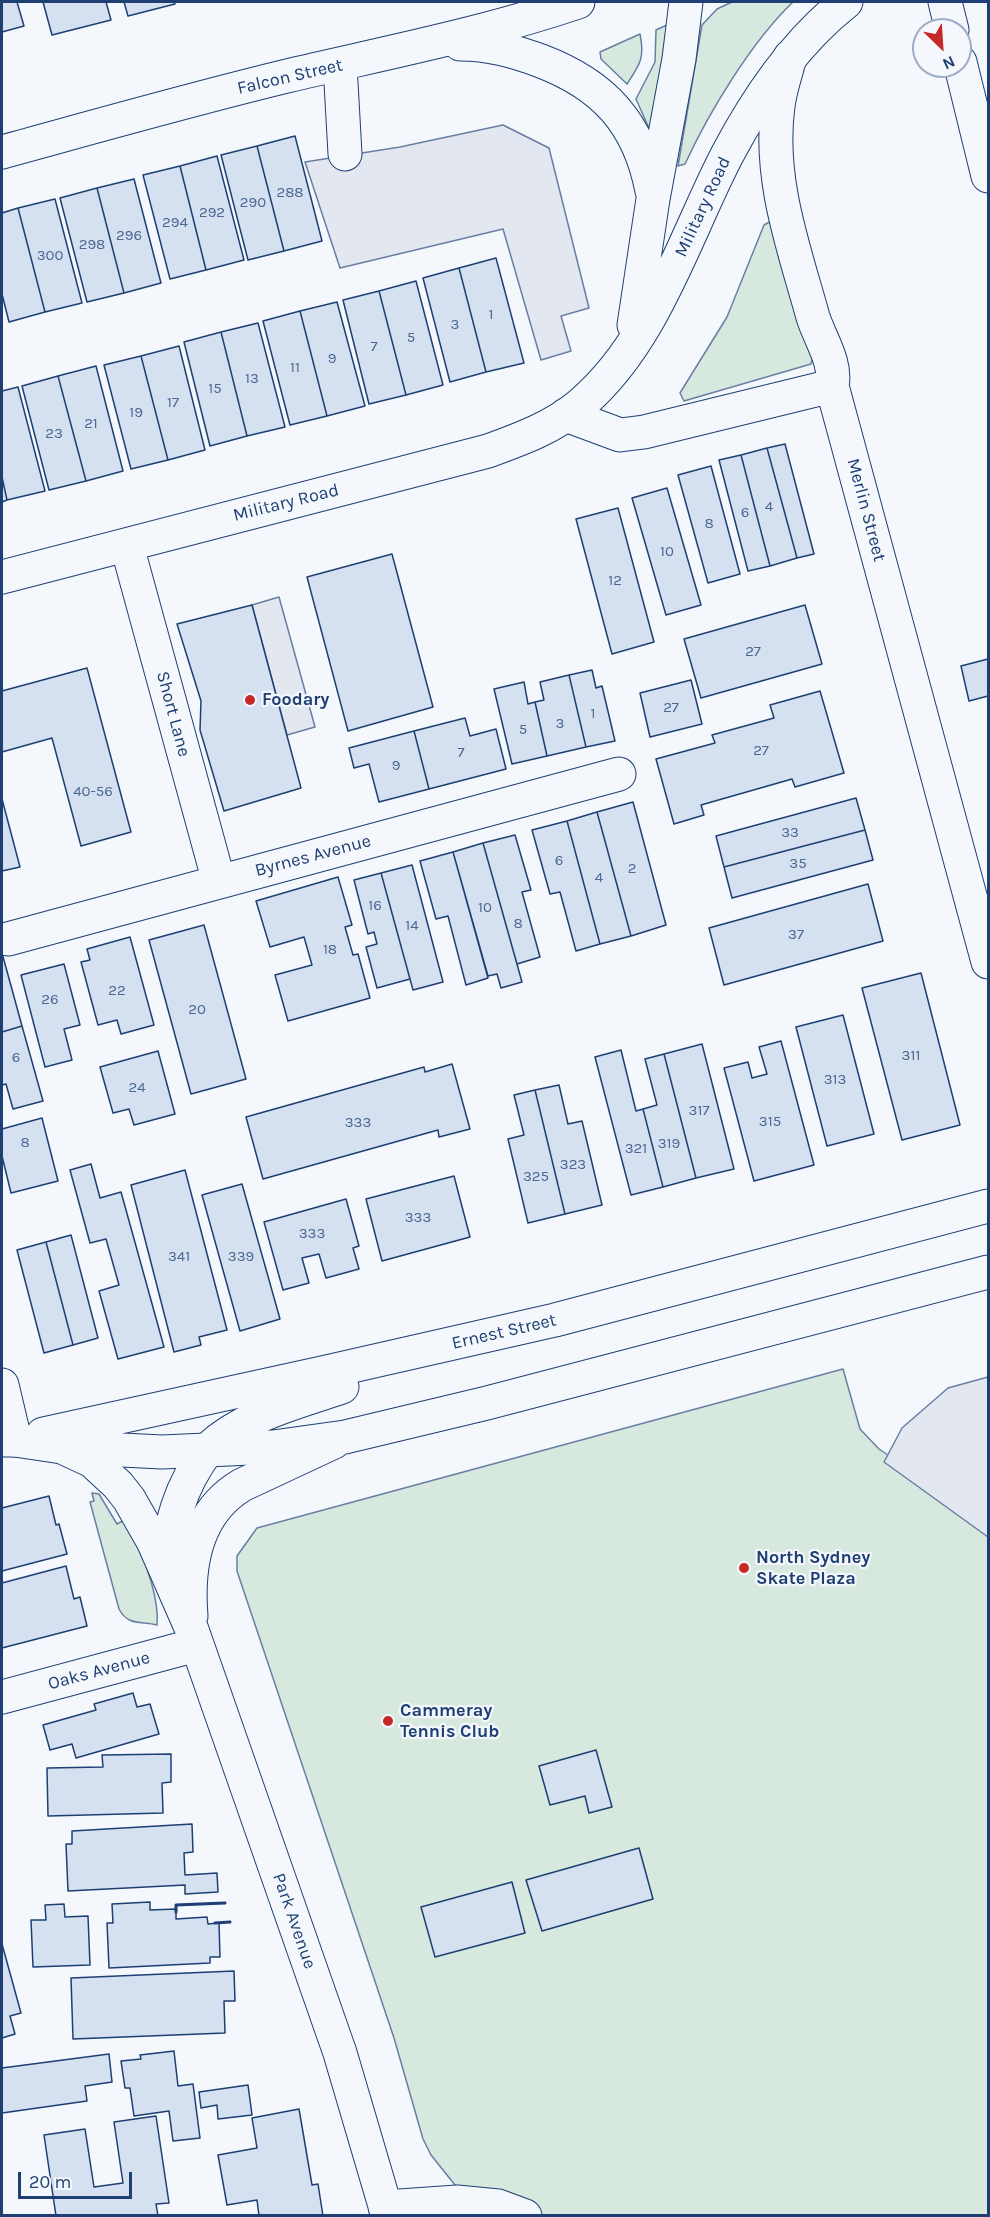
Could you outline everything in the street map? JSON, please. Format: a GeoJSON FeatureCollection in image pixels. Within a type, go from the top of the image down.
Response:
{"type":"FeatureCollection","features":[{"type":"Feature","properties":{"kind":"main road","name":"Falcon Street"},"geometry":{"type":"LineString","coordinates":[[2,152],[287,76],[506,25],[578,2]]}},
{"type":"Feature","properties":{"kind":"main road"},"geometry":{"type":"LineString","coordinates":[[630,348],[653,199],[679,59],[686,2]]}},
{"type":"Feature","properties":{"kind":"main road","name":"Military Road"},"geometry":{"type":"LineString","coordinates":[[2,578],[228,517],[488,451],[536,432],[566,415],[596,390],[630,348],[668,281],[727,157],[758,103],[790,57],[846,2]]}},
{"type":"Feature","properties":{"kind":"main road"},"geometry":{"type":"LineString","coordinates":[[945,2],[949,18]]}},
{"type":"Feature","properties":{"kind":"main road"},"geometry":{"type":"LineString","coordinates":[[427,45],[477,44],[501,47],[548,64],[595,89],[612,105],[629,130],[645,165],[653,199]]}},
{"type":"Feature","properties":{"kind":"main road","name":"Merlin Street"},"geometry":{"type":"LineString","coordinates":[[790,57],[778,105],[776,134],[779,183],[788,230],[818,333],[834,373],[832,386],[988,962]]}},
{"type":"Feature","properties":{"kind":"main road"},"geometry":{"type":"LineString","coordinates":[[340,65],[345,154]]}},
{"type":"Feature","properties":{"kind":"main road"},"geometry":{"type":"LineString","coordinates":[[964,78],[988,176]]}},
{"type":"Feature","properties":{"kind":"main road"},"geometry":{"type":"LineString","coordinates":[[566,415],[620,435],[644,432],[832,386]]}},
{"type":"Feature","properties":{"kind":"main road","name":"Short Lane"},"geometry":{"type":"LineString","coordinates":[[127,546],[219,882]]}},
{"type":"Feature","properties":{"kind":"main road","name":"Byrnes Avenue"},"geometry":{"type":"LineString","coordinates":[[8,939],[619,774]]}},
{"type":"Feature","properties":{"kind":"main road","name":"Ernest Street"},"geometry":{"type":"LineString","coordinates":[[8,1440],[499,1333],[988,1206]]}},
{"type":"Feature","properties":{"kind":"main road"},"geometry":{"type":"LineString","coordinates":[[2,1385],[8,1440],[62,1447],[162,1452],[273,1447],[345,1437],[499,1400],[988,1272]]}},
{"type":"Feature","properties":{"kind":"main road","name":"Park Avenue"},"geometry":{"type":"LineString","coordinates":[[175,1594],[169,1559],[174,1522],[190,1478],[208,1449],[221,1437],[239,1425],[262,1416],[499,1333]]}},
{"type":"Feature","properties":{"kind":"main road","name":"Park Avenue"},"geometry":{"type":"LineString","coordinates":[[194,1638],[189,1581],[192,1558],[199,1534],[215,1506],[231,1491],[242,1485],[345,1437]]}},
{"type":"Feature","properties":{"kind":"main road","name":"Park Avenue"},"geometry":{"type":"LineString","coordinates":[[62,1447],[92,1461],[118,1485],[129,1499],[153,1541],[194,1638],[227,1726],[340,2053],[387,2211]]}},
{"type":"Feature","properties":{"kind":"main road","name":"Oaks Avenue"},"geometry":{"type":"LineString","coordinates":[[2,1697],[194,1638]]}},
{"type":"Feature","properties":{"kind":"main road"},"geometry":{"type":"LineString","coordinates":[[387,2211],[457,2202],[498,2206],[525,2216]]}},
{"type":"Feature","properties":{"kind":"shaded area"},"geometry":{"type":"Polygon","coordinates":[[[732,2],[793,2],[762,36],[747,57],[706,122],[685,164],[678,166],[702,25],[717,9],[732,2]]]}},
{"type":"Feature","properties":{"kind":"shaded area"},"geometry":{"type":"Polygon","coordinates":[[[667,25],[652,135],[636,99],[655,62],[656,30],[667,25]]]}},
{"type":"Feature","properties":{"kind":"shaded area"},"geometry":{"type":"Polygon","coordinates":[[[640,34],[642,55],[627,84],[601,59],[600,52],[640,34]]]}},
{"type":"Feature","properties":{"kind":"shaded area"},"geometry":{"type":"Polygon","coordinates":[[[503,125],[549,148],[589,308],[561,316],[571,351],[541,360],[503,229],[340,268],[305,162],[400,147],[503,125]]]}},
{"type":"Feature","properties":{"kind":"shaded area"},"geometry":{"type":"Polygon","coordinates":[[[773,220],[814,353],[811,364],[684,401],[680,393],[727,317],[764,225],[773,220]]]}},
{"type":"Feature","properties":{"kind":"shaded area"},"geometry":{"type":"Polygon","coordinates":[[[279,597],[315,727],[287,735],[252,605],[279,597]]]}},
{"type":"Feature","properties":{"kind":"shaded area"},"geometry":{"type":"Polygon","coordinates":[[[843,1369],[860,1429],[879,1449],[988,1522],[988,2215],[442,2215],[455,2185],[431,2155],[423,2139],[394,2038],[237,1571],[237,1556],[257,1528],[843,1369]]]}},
{"type":"Feature","properties":{"kind":"shaded area"},"geometry":{"type":"Polygon","coordinates":[[[988,1377],[988,1537],[884,1462],[902,1428],[948,1388],[988,1377]]]}},
{"type":"Feature","properties":{"kind":"shaded area"},"geometry":{"type":"Polygon","coordinates":[[[92,1493],[99,1494],[117,1524],[126,1519],[143,1557],[152,1585],[157,1625],[130,1620],[119,1609],[90,1502],[94,1501],[92,1493]]]}},
{"type":"Feature","properties":{"kind":"building"},"geometry":{"type":"Polygon","coordinates":[[[2,2],[17,2],[24,26],[2,32],[2,2]]]}},
{"type":"Feature","properties":{"kind":"building"},"geometry":{"type":"Polygon","coordinates":[[[43,2],[106,2],[111,20],[52,35],[43,2]]]}},
{"type":"Feature","properties":{"kind":"building"},"geometry":{"type":"Polygon","coordinates":[[[124,2],[174,2],[175,4],[128,16],[124,2]]]}},
{"type":"Feature","properties":{"kind":"building"},"geometry":{"type":"Polygon","coordinates":[[[295,136],[322,241],[284,251],[257,146],[295,136]]]}},
{"type":"Feature","properties":{"kind":"building"},"geometry":{"type":"Polygon","coordinates":[[[257,146],[284,251],[248,260],[221,155],[257,146]]]}},
{"type":"Feature","properties":{"kind":"building"},"geometry":{"type":"Polygon","coordinates":[[[217,156],[244,260],[206,270],[180,166],[217,156]]]}},
{"type":"Feature","properties":{"kind":"building"},"geometry":{"type":"Polygon","coordinates":[[[180,166],[206,270],[170,279],[143,175],[180,166]]]}},
{"type":"Feature","properties":{"kind":"building"},"geometry":{"type":"Polygon","coordinates":[[[134,179],[161,283],[124,293],[97,188],[134,179]]]}},
{"type":"Feature","properties":{"kind":"building"},"geometry":{"type":"Polygon","coordinates":[[[97,188],[124,293],[87,302],[60,198],[97,188]]]}},
{"type":"Feature","properties":{"kind":"building"},"geometry":{"type":"Polygon","coordinates":[[[55,199],[82,303],[45,312],[18,208],[55,199]]]}},
{"type":"Feature","properties":{"kind":"building"},"geometry":{"type":"Polygon","coordinates":[[[18,208],[45,312],[9,322],[2,294],[2,213],[18,208]]]}},
{"type":"Feature","properties":{"kind":"building"},"geometry":{"type":"Polygon","coordinates":[[[496,258],[524,363],[486,372],[459,268],[496,258]]]}},
{"type":"Feature","properties":{"kind":"building"},"geometry":{"type":"Polygon","coordinates":[[[459,268],[486,372],[450,382],[423,278],[459,268]]]}},
{"type":"Feature","properties":{"kind":"building"},"geometry":{"type":"Polygon","coordinates":[[[416,281],[443,385],[406,395],[379,291],[416,281]]]}},
{"type":"Feature","properties":{"kind":"building"},"geometry":{"type":"Polygon","coordinates":[[[379,291],[406,395],[369,404],[343,300],[379,291]]]}},
{"type":"Feature","properties":{"kind":"building"},"geometry":{"type":"Polygon","coordinates":[[[337,302],[365,406],[327,416],[300,311],[337,302]]]}},
{"type":"Feature","properties":{"kind":"building"},"geometry":{"type":"Polygon","coordinates":[[[300,311],[327,416],[290,425],[263,321],[300,311]]]}},
{"type":"Feature","properties":{"kind":"building"},"geometry":{"type":"Polygon","coordinates":[[[258,323],[285,427],[247,436],[221,332],[258,323]]]}},
{"type":"Feature","properties":{"kind":"building"},"geometry":{"type":"Polygon","coordinates":[[[221,332],[247,436],[210,446],[184,342],[221,332]]]}},
{"type":"Feature","properties":{"kind":"building"},"geometry":{"type":"Polygon","coordinates":[[[179,346],[205,450],[168,460],[141,356],[179,346]]]}},
{"type":"Feature","properties":{"kind":"building"},"geometry":{"type":"Polygon","coordinates":[[[141,356],[168,460],[131,469],[104,365],[141,356]]]}},
{"type":"Feature","properties":{"kind":"building"},"geometry":{"type":"Polygon","coordinates":[[[96,366],[123,471],[86,481],[58,376],[96,366]]]}},
{"type":"Feature","properties":{"kind":"building"},"geometry":{"type":"Polygon","coordinates":[[[58,376],[86,481],[49,490],[22,386],[58,376]]]}},
{"type":"Feature","properties":{"kind":"building"},"geometry":{"type":"Polygon","coordinates":[[[18,387],[45,491],[7,500],[2,477],[2,391],[18,387]]]}},
{"type":"Feature","properties":{"kind":"building"},"geometry":{"type":"Polygon","coordinates":[[[785,444],[814,554],[797,558],[767,448],[785,444]]]}},
{"type":"Feature","properties":{"kind":"building"},"geometry":{"type":"Polygon","coordinates":[[[767,448],[797,558],[770,566],[741,455],[767,448]]]}},
{"type":"Feature","properties":{"kind":"building"},"geometry":{"type":"Polygon","coordinates":[[[741,455],[770,566],[748,571],[719,460],[741,455]]]}},
{"type":"Feature","properties":{"kind":"building"},"geometry":{"type":"Polygon","coordinates":[[[711,466],[740,574],[708,583],[678,475],[711,466]]]}},
{"type":"Feature","properties":{"kind":"building"},"geometry":{"type":"Polygon","coordinates":[[[2,477],[7,500],[2,502],[2,477]]]}},
{"type":"Feature","properties":{"kind":"building"},"geometry":{"type":"Polygon","coordinates":[[[667,488],[701,605],[666,615],[632,498],[667,488]]]}},
{"type":"Feature","properties":{"kind":"building"},"geometry":{"type":"Polygon","coordinates":[[[618,508],[654,642],[612,654],[576,519],[618,508]]]}},
{"type":"Feature","properties":{"kind":"building"},"geometry":{"type":"Polygon","coordinates":[[[392,554],[433,707],[348,731],[307,577],[392,554]]]}},
{"type":"Feature","properties":{"kind":"building"},"geometry":{"type":"Polygon","coordinates":[[[252,605],[301,788],[224,811],[200,730],[201,701],[177,624],[252,605]]]}},
{"type":"Feature","properties":{"kind":"building"},"geometry":{"type":"Polygon","coordinates":[[[805,605],[822,664],[701,698],[684,639],[805,605]]]}},
{"type":"Feature","properties":{"kind":"building"},"geometry":{"type":"Polygon","coordinates":[[[988,659],[988,696],[969,701],[961,666],[988,659]]]}},
{"type":"Feature","properties":{"kind":"building"},"geometry":{"type":"Polygon","coordinates":[[[87,668],[131,832],[81,846],[52,738],[2,752],[2,691],[87,668]]]}},
{"type":"Feature","properties":{"kind":"building"},"geometry":{"type":"Polygon","coordinates":[[[592,670],[596,688],[602,686],[615,741],[586,747],[569,675],[592,670]]]}},
{"type":"Feature","properties":{"kind":"building"},"geometry":{"type":"Polygon","coordinates":[[[569,675],[586,747],[547,756],[535,702],[544,700],[540,682],[569,675]]]}},
{"type":"Feature","properties":{"kind":"building"},"geometry":{"type":"Polygon","coordinates":[[[691,680],[702,724],[650,737],[640,693],[691,680]]]}},
{"type":"Feature","properties":{"kind":"building"},"geometry":{"type":"Polygon","coordinates":[[[524,682],[528,704],[535,702],[547,756],[512,764],[494,689],[524,682]]]}},
{"type":"Feature","properties":{"kind":"building"},"geometry":{"type":"Polygon","coordinates":[[[820,691],[844,773],[795,787],[792,779],[701,805],[704,815],[674,824],[656,759],[715,743],[712,735],[774,718],[770,705],[820,691]]]}},
{"type":"Feature","properties":{"kind":"building"},"geometry":{"type":"Polygon","coordinates":[[[465,718],[470,736],[496,729],[506,769],[429,789],[414,731],[465,718]]]}},
{"type":"Feature","properties":{"kind":"building"},"geometry":{"type":"Polygon","coordinates":[[[414,731],[429,789],[379,802],[369,764],[354,768],[349,748],[414,731]]]}},
{"type":"Feature","properties":{"kind":"building"},"geometry":{"type":"Polygon","coordinates":[[[856,798],[865,830],[724,867],[716,836],[856,798]]]}},
{"type":"Feature","properties":{"kind":"building"},"geometry":{"type":"Polygon","coordinates":[[[2,799],[20,867],[2,871],[2,799]]]}},
{"type":"Feature","properties":{"kind":"building"},"geometry":{"type":"Polygon","coordinates":[[[633,802],[666,925],[631,936],[597,812],[633,802]]]}},
{"type":"Feature","properties":{"kind":"building"},"geometry":{"type":"Polygon","coordinates":[[[597,812],[631,936],[600,944],[567,821],[597,812]]]}},
{"type":"Feature","properties":{"kind":"building"},"geometry":{"type":"Polygon","coordinates":[[[567,821],[600,944],[576,951],[560,892],[550,894],[532,830],[567,821]]]}},
{"type":"Feature","properties":{"kind":"building"},"geometry":{"type":"Polygon","coordinates":[[[865,830],[873,860],[732,898],[724,867],[865,830]]]}},
{"type":"Feature","properties":{"kind":"building"},"geometry":{"type":"Polygon","coordinates":[[[515,835],[531,890],[522,892],[540,957],[517,964],[483,843],[515,835]]]}},
{"type":"Feature","properties":{"kind":"building"},"geometry":{"type":"Polygon","coordinates":[[[483,843],[522,982],[501,988],[497,974],[488,976],[453,852],[483,843]]]}},
{"type":"Feature","properties":{"kind":"building"},"geometry":{"type":"Polygon","coordinates":[[[453,852],[488,978],[466,985],[448,916],[436,919],[420,861],[453,852]]]}},
{"type":"Feature","properties":{"kind":"building"},"geometry":{"type":"Polygon","coordinates":[[[412,865],[443,982],[413,990],[381,873],[412,865]]]}},
{"type":"Feature","properties":{"kind":"building"},"geometry":{"type":"Polygon","coordinates":[[[381,873],[410,979],[377,988],[366,947],[377,944],[374,932],[368,934],[354,880],[381,873]]]}},
{"type":"Feature","properties":{"kind":"building"},"geometry":{"type":"Polygon","coordinates":[[[338,877],[352,925],[345,927],[353,955],[358,954],[370,998],[288,1021],[275,975],[312,965],[304,937],[270,947],[256,901],[338,877]]]}},
{"type":"Feature","properties":{"kind":"building"},"geometry":{"type":"Polygon","coordinates":[[[868,884],[883,941],[724,985],[709,928],[868,884]]]}},
{"type":"Feature","properties":{"kind":"building"},"geometry":{"type":"Polygon","coordinates":[[[204,925],[246,1079],[191,1094],[149,940],[204,925]]]}},
{"type":"Feature","properties":{"kind":"building"},"geometry":{"type":"Polygon","coordinates":[[[130,937],[154,1025],[121,1034],[117,1020],[98,1025],[81,962],[90,960],[87,949],[130,937]]]}},
{"type":"Feature","properties":{"kind":"building"},"geometry":{"type":"Polygon","coordinates":[[[2,953],[22,1026],[2,1032],[2,953]]]}},
{"type":"Feature","properties":{"kind":"building"},"geometry":{"type":"Polygon","coordinates":[[[64,964],[80,1025],[64,1029],[72,1060],[45,1067],[21,975],[64,964]]]}},
{"type":"Feature","properties":{"kind":"building"},"geometry":{"type":"Polygon","coordinates":[[[921,973],[960,1125],[902,1140],[862,988],[921,973]]]}},
{"type":"Feature","properties":{"kind":"building"},"geometry":{"type":"Polygon","coordinates":[[[843,1015],[874,1134],[827,1146],[796,1027],[843,1015]]]}},
{"type":"Feature","properties":{"kind":"building"},"geometry":{"type":"Polygon","coordinates":[[[22,1026],[43,1101],[13,1109],[6,1084],[2,1085],[2,1032],[22,1026]]]}},
{"type":"Feature","properties":{"kind":"building"},"geometry":{"type":"Polygon","coordinates":[[[781,1041],[814,1165],[754,1181],[724,1068],[748,1062],[752,1078],[767,1074],[759,1047],[781,1041]]]}},
{"type":"Feature","properties":{"kind":"building"},"geometry":{"type":"Polygon","coordinates":[[[702,1044],[734,1169],[696,1178],[664,1054],[702,1044]]]}},
{"type":"Feature","properties":{"kind":"building"},"geometry":{"type":"Polygon","coordinates":[[[621,1050],[636,1111],[643,1109],[663,1187],[631,1195],[595,1057],[621,1050]]]}},
{"type":"Feature","properties":{"kind":"building"},"geometry":{"type":"Polygon","coordinates":[[[158,1051],[175,1114],[134,1125],[129,1109],[113,1113],[100,1067],[158,1051]]]}},
{"type":"Feature","properties":{"kind":"building"},"geometry":{"type":"Polygon","coordinates":[[[664,1054],[696,1178],[663,1187],[643,1109],[657,1105],[645,1059],[664,1054]]]}},
{"type":"Feature","properties":{"kind":"building"},"geometry":{"type":"Polygon","coordinates":[[[452,1064],[470,1129],[439,1137],[438,1130],[263,1179],[246,1117],[424,1067],[425,1072],[452,1064]]]}},
{"type":"Feature","properties":{"kind":"building"},"geometry":{"type":"Polygon","coordinates":[[[559,1085],[568,1124],[582,1121],[602,1205],[565,1214],[535,1090],[559,1085]]]}},
{"type":"Feature","properties":{"kind":"building"},"geometry":{"type":"Polygon","coordinates":[[[535,1090],[565,1214],[528,1223],[508,1139],[524,1135],[514,1095],[535,1090]]]}},
{"type":"Feature","properties":{"kind":"building"},"geometry":{"type":"Polygon","coordinates":[[[42,1118],[58,1181],[11,1193],[2,1156],[2,1129],[42,1118]]]}},
{"type":"Feature","properties":{"kind":"building"},"geometry":{"type":"Polygon","coordinates":[[[91,1164],[100,1198],[121,1192],[164,1347],[118,1359],[99,1291],[119,1285],[106,1239],[90,1243],[70,1170],[91,1164]]]}},
{"type":"Feature","properties":{"kind":"building"},"geometry":{"type":"Polygon","coordinates":[[[185,1170],[227,1330],[199,1337],[201,1345],[174,1352],[131,1185],[185,1170]]]}},
{"type":"Feature","properties":{"kind":"building"},"geometry":{"type":"Polygon","coordinates":[[[454,1176],[470,1237],[382,1261],[366,1199],[454,1176]]]}},
{"type":"Feature","properties":{"kind":"building"},"geometry":{"type":"Polygon","coordinates":[[[242,1184],[280,1319],[240,1331],[202,1195],[242,1184]]]}},
{"type":"Feature","properties":{"kind":"building"},"geometry":{"type":"Polygon","coordinates":[[[346,1199],[359,1246],[353,1248],[359,1269],[326,1278],[319,1254],[302,1258],[309,1283],[283,1290],[264,1222],[346,1199]]]}},
{"type":"Feature","properties":{"kind":"building"},"geometry":{"type":"Polygon","coordinates":[[[71,1235],[98,1338],[73,1345],[46,1242],[71,1235]]]}},
{"type":"Feature","properties":{"kind":"building"},"geometry":{"type":"Polygon","coordinates":[[[46,1242],[73,1345],[44,1353],[17,1250],[46,1242]]]}},
{"type":"Feature","properties":{"kind":"building"},"geometry":{"type":"Polygon","coordinates":[[[49,1496],[56,1525],[59,1524],[67,1554],[2,1571],[2,1508],[49,1496]]]}},
{"type":"Feature","properties":{"kind":"building"},"geometry":{"type":"Polygon","coordinates":[[[66,1566],[74,1599],[80,1597],[87,1626],[2,1648],[2,1583],[66,1566]]]}},
{"type":"Feature","properties":{"kind":"building"},"geometry":{"type":"Polygon","coordinates":[[[133,1693],[137,1707],[150,1704],[159,1734],[76,1758],[72,1744],[50,1750],[43,1725],[96,1710],[94,1704],[133,1693]]]}},
{"type":"Feature","properties":{"kind":"building"},"geometry":{"type":"Polygon","coordinates":[[[596,1750],[612,1807],[589,1813],[585,1796],[550,1805],[539,1766],[596,1750]]]}},
{"type":"Feature","properties":{"kind":"building"},"geometry":{"type":"Polygon","coordinates":[[[171,1754],[171,1782],[162,1783],[163,1813],[48,1816],[47,1768],[103,1767],[102,1755],[171,1754]]]}},
{"type":"Feature","properties":{"kind":"building"},"geometry":{"type":"Polygon","coordinates":[[[192,1824],[193,1852],[184,1853],[185,1875],[217,1873],[218,1892],[185,1894],[185,1885],[68,1891],[66,1844],[72,1844],[72,1831],[192,1824]]]}},
{"type":"Feature","properties":{"kind":"building"},"geometry":{"type":"Polygon","coordinates":[[[639,1848],[653,1899],[542,1931],[526,1880],[639,1848]]]}},
{"type":"Feature","properties":{"kind":"building"},"geometry":{"type":"Polygon","coordinates":[[[512,1882],[525,1933],[435,1957],[421,1907],[512,1882]]]}},
{"type":"Feature","properties":{"kind":"building"},"geometry":{"type":"Polygon","coordinates":[[[150,1902],[150,1910],[176,1909],[176,1919],[207,1917],[208,1924],[219,1923],[220,1957],[210,1957],[210,1963],[109,1968],[107,1923],[113,1923],[112,1904],[150,1902]]]}},
{"type":"Feature","properties":{"kind":"building"},"geometry":{"type":"Polygon","coordinates":[[[64,1904],[65,1917],[88,1916],[90,1965],[33,1967],[31,1920],[46,1920],[45,1905],[64,1904]]]}},
{"type":"Feature","properties":{"kind":"building"},"geometry":{"type":"Polygon","coordinates":[[[2,1944],[21,2013],[10,2016],[15,2034],[2,2038],[2,1944]]]}},
{"type":"Feature","properties":{"kind":"building"},"geometry":{"type":"Polygon","coordinates":[[[234,1971],[235,2001],[224,2001],[225,2033],[73,2039],[71,1978],[234,1971]]]}},
{"type":"Feature","properties":{"kind":"building"},"geometry":{"type":"Polygon","coordinates":[[[174,2051],[178,2086],[193,2084],[200,2138],[173,2141],[169,2111],[134,2116],[130,2088],[125,2088],[121,2061],[141,2059],[140,2055],[174,2051]]]}},
{"type":"Feature","properties":{"kind":"building"},"geometry":{"type":"Polygon","coordinates":[[[109,2054],[112,2082],[85,2086],[87,2101],[2,2113],[2,2068],[109,2054]]]}},
{"type":"Feature","properties":{"kind":"building"},"geometry":{"type":"Polygon","coordinates":[[[248,2085],[252,2115],[218,2119],[217,2105],[201,2108],[199,2092],[248,2085]]]}},
{"type":"Feature","properties":{"kind":"building"},"geometry":{"type":"Polygon","coordinates":[[[299,2109],[312,2185],[318,2184],[323,2216],[259,2216],[257,2200],[227,2205],[218,2155],[257,2148],[252,2118],[299,2109]]]}},
{"type":"Feature","properties":{"kind":"building"},"geometry":{"type":"Polygon","coordinates":[[[156,2116],[169,2203],[156,2204],[158,2216],[56,2216],[44,2135],[85,2129],[94,2187],[123,2183],[114,2122],[156,2116]]]}},
{"type":"Feature","properties":{"kind":"wall"},"geometry":{"type":"LineString","coordinates":[[176,1912],[176,1905],[225,1903]]}},
{"type":"Feature","properties":{"kind":"wall"},"geometry":{"type":"LineString","coordinates":[[215,1923],[230,1922]]}},
{"type":"Feature","properties":{"kind":"place","name":"Foodary"},"geometry":{"type":"Point","coordinates":[250,700]}},
{"type":"Feature","properties":{"kind":"place","name":"North Sydney Skate Plaza"},"geometry":{"type":"Point","coordinates":[744,1568]}},
{"type":"Feature","properties":{"kind":"place","name":"Cammeray Tennis Club"},"geometry":{"type":"Point","coordinates":[388,1721]}}]}
